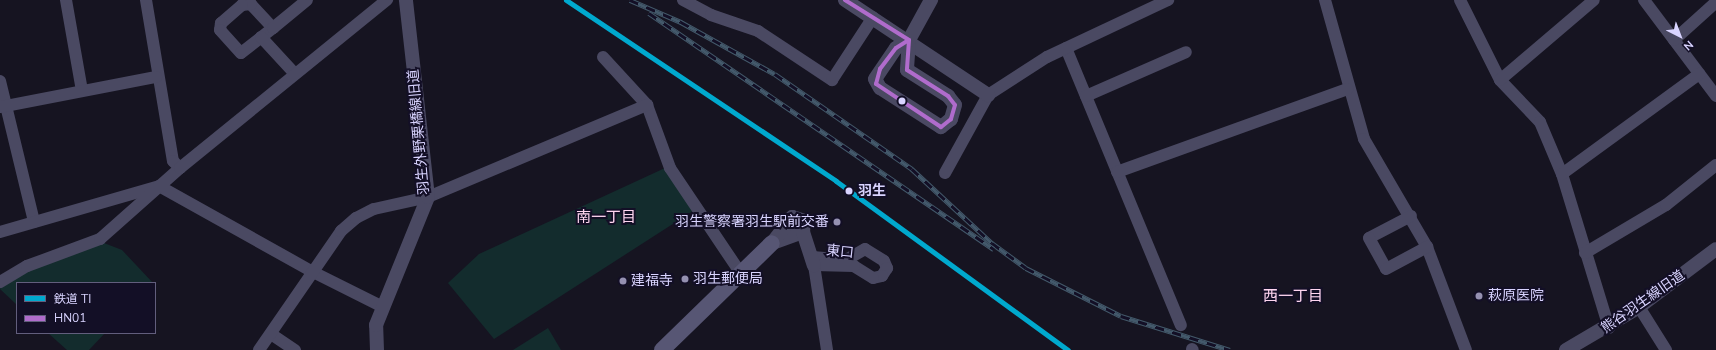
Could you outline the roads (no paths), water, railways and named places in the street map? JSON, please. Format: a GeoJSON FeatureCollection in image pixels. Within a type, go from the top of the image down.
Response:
{"type":"FeatureCollection","features":[{"type":"Feature","properties":{"kind":"main road"},"geometry":{"type":"LineString","coordinates":[[662,350],[740,272],[772,243]]}},
{"type":"Feature","properties":{"kind":"street"},"geometry":{"type":"LineString","coordinates":[[66,0],[82,91]]}},
{"type":"Feature","properties":{"kind":"street"},"geometry":{"type":"LineString","coordinates":[[146,0],[156,77],[173,161],[180,168]]}},
{"type":"Feature","properties":{"kind":"street"},"geometry":{"type":"LineString","coordinates":[[273,28],[251,4],[242,5],[221,23],[220,30],[241,53],[273,28],[307,0]]}},
{"type":"Feature","properties":{"kind":"street"},"geometry":{"type":"LineString","coordinates":[[0,282],[27,266],[100,239],[180,168],[387,0]]}},
{"type":"Feature","properties":{"kind":"street","name":"羽生外野栗橋線旧道"},"geometry":{"type":"LineString","coordinates":[[377,350],[376,325],[428,197],[406,0]]}},
{"type":"Feature","properties":{"kind":"street"},"geometry":{"type":"LineString","coordinates":[[683,0],[711,15],[758,31],[832,80],[873,17]]}},
{"type":"Feature","properties":{"kind":"street"},"geometry":{"type":"LineString","coordinates":[[845,0],[909,40],[988,95]]}},
{"type":"Feature","properties":{"kind":"street"},"geometry":{"type":"LineString","coordinates":[[909,40],[896,48],[880,69],[876,84],[940,127],[951,119],[955,105],[948,96],[907,70],[909,40],[931,0]]}},
{"type":"Feature","properties":{"kind":"street"},"geometry":{"type":"LineString","coordinates":[[945,173],[988,95],[1066,48],[1168,0]]}},
{"type":"Feature","properties":{"kind":"street"},"geometry":{"type":"LineString","coordinates":[[1324,0],[1348,89],[1364,138],[1411,216],[1427,247],[1466,350]]}},
{"type":"Feature","properties":{"kind":"street"},"geometry":{"type":"LineString","coordinates":[[1460,0],[1500,80],[1540,122],[1562,174],[1584,253],[1608,328]]}},
{"type":"Feature","properties":{"kind":"street"},"geometry":{"type":"LineString","coordinates":[[1500,80],[1594,0]]}},
{"type":"Feature","properties":{"kind":"street"},"geometry":{"type":"LineString","coordinates":[[1644,0],[1716,96]]}},
{"type":"Feature","properties":{"kind":"street"},"geometry":{"type":"LineString","coordinates":[[1674,40],[1716,2]]}},
{"type":"Feature","properties":{"kind":"street"},"geometry":{"type":"LineString","coordinates":[[261,37],[295,74]]}},
{"type":"Feature","properties":{"kind":"street"},"geometry":{"type":"LineString","coordinates":[[1066,48],[1181,324]]}},
{"type":"Feature","properties":{"kind":"street"},"geometry":{"type":"LineString","coordinates":[[1086,96],[1186,52]]}},
{"type":"Feature","properties":{"kind":"street"},"geometry":{"type":"LineString","coordinates":[[603,57],[647,105],[670,168],[740,272]]}},
{"type":"Feature","properties":{"kind":"street"},"geometry":{"type":"LineString","coordinates":[[1562,174],[1699,74]]}},
{"type":"Feature","properties":{"kind":"street"},"geometry":{"type":"LineString","coordinates":[[2,106],[156,77]]}},
{"type":"Feature","properties":{"kind":"street"},"geometry":{"type":"LineString","coordinates":[[0,81],[2,106],[34,222]]}},
{"type":"Feature","properties":{"kind":"street"},"geometry":{"type":"LineString","coordinates":[[1117,172],[1348,89]]}},
{"type":"Feature","properties":{"kind":"street"},"geometry":{"type":"LineString","coordinates":[[259,350],[341,231],[356,218],[374,209],[428,197],[647,105]]}},
{"type":"Feature","properties":{"kind":"street"},"geometry":{"type":"LineString","coordinates":[[1584,253],[1666,205],[1716,165]]}},
{"type":"Feature","properties":{"kind":"street"},"geometry":{"type":"LineString","coordinates":[[0,232],[159,186],[313,272],[383,307]]}},
{"type":"Feature","properties":{"kind":"street"},"geometry":{"type":"LineString","coordinates":[[1411,216],[1370,238],[1373,245],[1386,269],[1427,247]]}},
{"type":"Feature","properties":{"kind":"street"},"geometry":{"type":"LineString","coordinates":[[772,243],[792,217],[804,221],[803,232],[813,261],[827,350]]}},
{"type":"Feature","properties":{"kind":"street","name":"東口"},"geometry":{"type":"LineString","coordinates":[[865,249],[884,261],[887,268],[882,276],[873,278],[854,266],[813,261],[846,260],[865,249]]}},
{"type":"Feature","properties":{"kind":"street","name":"熊谷羽生線旧道"},"geometry":{"type":"LineString","coordinates":[[1566,350],[1608,328],[1639,307],[1716,249]]}},
{"type":"Feature","properties":{"kind":"street"},"geometry":{"type":"LineString","coordinates":[[1639,307],[1666,350]]}},
{"type":"Feature","properties":{"kind":"street"},"geometry":{"type":"LineString","coordinates":[[271,334],[295,350]]}},
{"type":"Feature","properties":{"kind":"railway"},"geometry":{"type":"LineString","coordinates":[[630,0],[681,22],[775,74],[912,169],[992,243],[1026,268],[1121,316],[1230,350]]}},
{"type":"Feature","properties":{"kind":"railway"},"geometry":{"type":"LineString","coordinates":[[649,13],[994,249]]}},
{"type":"Feature","properties":{"kind":"rail line","name":"TI"},"geometry":{"type":"LineString","coordinates":[[566,0],[836,181],[1068,350]]}},
{"type":"Feature","properties":{"kind":"place","name":"羽生"},"geometry":{"type":"Point","coordinates":[849,191]}},
{"type":"Feature","properties":{"kind":"place","name":"羽生警察署羽生駅前交番"},"geometry":{"type":"Point","coordinates":[837,222]}},
{"type":"Feature","properties":{"kind":"place","name":"羽生郵便局"},"geometry":{"type":"Point","coordinates":[685,279]}},
{"type":"Feature","properties":{"kind":"place","name":"建福寺"},"geometry":{"type":"Point","coordinates":[623,281]}},
{"type":"Feature","properties":{"kind":"place","name":"萩原医院"},"geometry":{"type":"Point","coordinates":[1479,296]}},
{"type":"Feature","properties":{"kind":"district","name":"南一丁目"},"geometry":{"type":"Point","coordinates":[606,218]}},
{"type":"Feature","properties":{"kind":"district","name":"西一丁目"},"geometry":{"type":"Point","coordinates":[1293,297]}}]}
